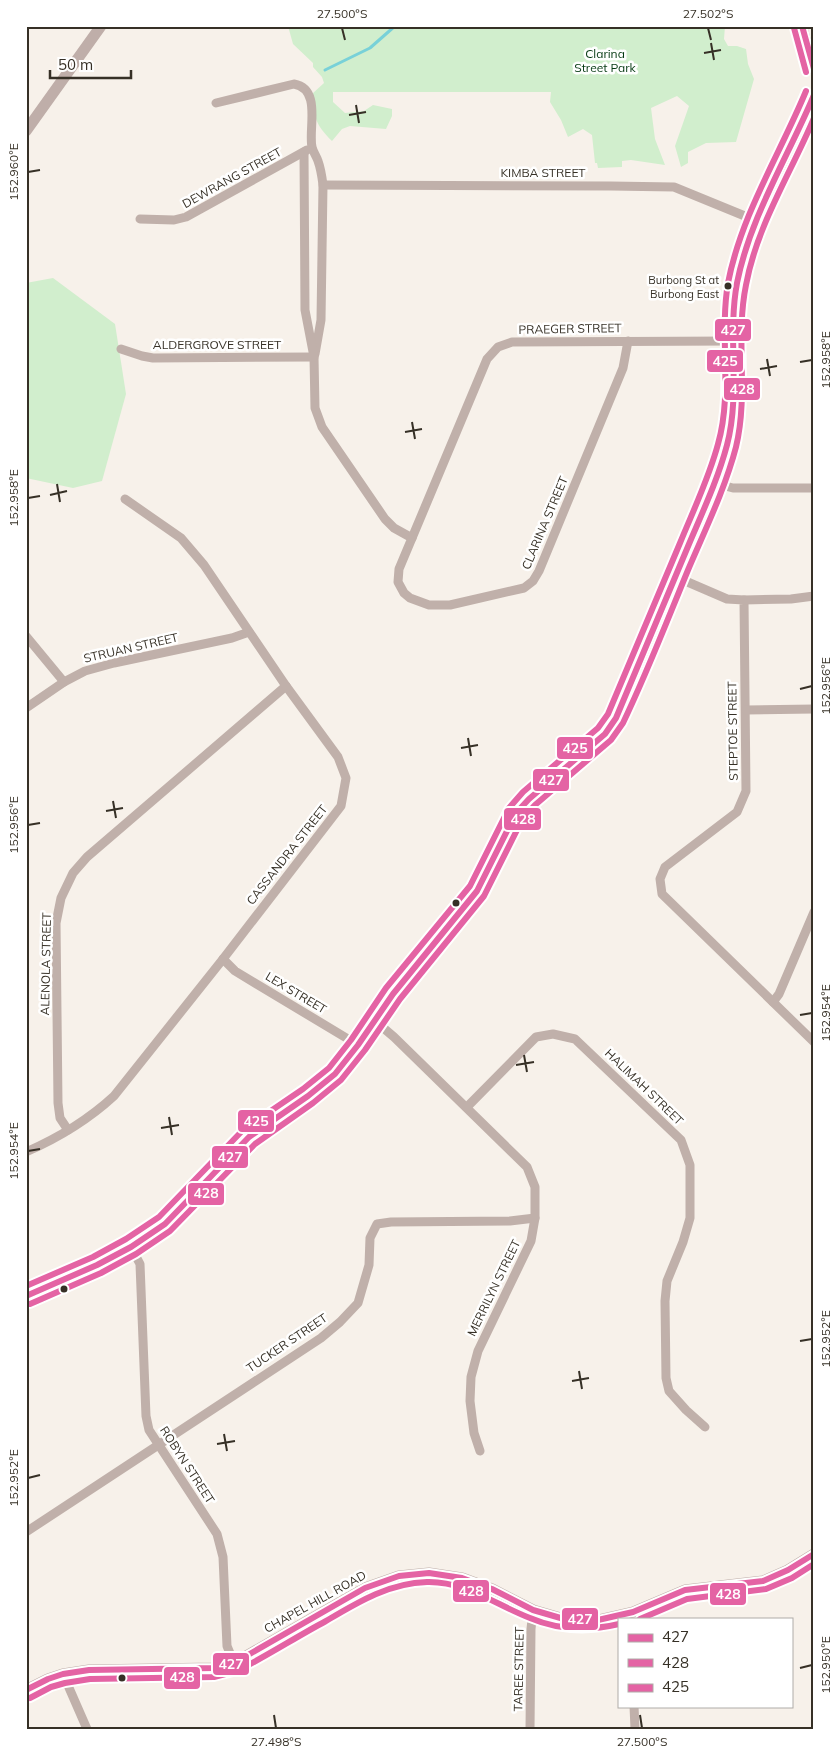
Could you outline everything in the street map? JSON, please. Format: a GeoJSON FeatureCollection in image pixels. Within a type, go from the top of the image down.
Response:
{"type":"FeatureCollection","features":[{"type":"Feature","properties":{"kind":"main road"},"geometry":{"type":"LineString","coordinates":[[26,131],[102,26]]}},
{"type":"Feature","properties":{"kind":"main road","name":"CHAPEL HILL ROAD"},"geometry":{"type":"LineString","coordinates":[[26,1690],[63,1674],[89,1670],[214,1668],[234,1663],[365,1588],[399,1576],[429,1572],[462,1578],[492,1589],[533,1610],[564,1619],[598,1620],[633,1615],[685,1590],[763,1581],[788,1570],[814,1554]]}},
{"type":"Feature","properties":{"kind":"street"},"geometry":{"type":"LineString","coordinates":[[802,27],[814,70]]}},
{"type":"Feature","properties":{"kind":"street"},"geometry":{"type":"LineString","coordinates":[[216,102],[292,84],[298,84],[303,87],[310,97],[312,105],[312,147],[320,165],[322,185],[321,320],[314,357]]}},
{"type":"Feature","properties":{"kind":"street"},"geometry":{"type":"LineString","coordinates":[[26,1296],[97,1265],[131,1247],[165,1224],[249,1137],[308,1096],[335,1074],[358,1045],[393,994],[476,891],[516,814],[529,799],[605,734],[616,718],[676,577],[727,448],[734,418],[734,303],[739,278],[746,250],[757,222],[814,94]]}},
{"type":"Feature","properties":{"kind":"street"},"geometry":{"type":"LineString","coordinates":[[312,147],[304,152],[305,310],[314,357],[315,408],[322,427],[388,522],[398,531],[412,538]]}},
{"type":"Feature","properties":{"kind":"street","name":"DEWRANG STREET"},"geometry":{"type":"LineString","coordinates":[[140,219],[174,220],[186,217],[304,152]]}},
{"type":"Feature","properties":{"kind":"street","name":"KIMBA STREET"},"geometry":{"type":"LineString","coordinates":[[322,185],[674,187],[757,222]]}},
{"type":"Feature","properties":{"kind":"street","name":"CLARINA STREET"},"geometry":{"type":"LineString","coordinates":[[412,538],[399,569],[398,579],[404,593],[419,602],[434,606],[450,606],[521,588],[531,583],[539,571],[623,368],[628,341]]}},
{"type":"Feature","properties":{"kind":"street","name":"PRAEGER STREET"},"geometry":{"type":"LineString","coordinates":[[412,538],[487,359],[492,351],[501,345],[512,342],[733,341]]}},
{"type":"Feature","properties":{"kind":"street","name":"ALDERGROVE STREET"},"geometry":{"type":"LineString","coordinates":[[121,350],[153,358],[314,357]]}},
{"type":"Feature","properties":{"kind":"street"},"geometry":{"type":"LineString","coordinates":[[714,483],[733,488],[814,488]]}},
{"type":"Feature","properties":{"kind":"street","name":"CASSANDRA STREET"},"geometry":{"type":"LineString","coordinates":[[26,1152],[68,1130],[97,1111],[114,1096],[341,806],[344,793],[346,778],[338,756],[286,686],[204,565],[181,538],[125,498]]}},
{"type":"Feature","properties":{"kind":"street"},"geometry":{"type":"LineString","coordinates":[[676,577],[727,599],[744,600],[814,596]]}},
{"type":"Feature","properties":{"kind":"street"},"geometry":{"type":"LineString","coordinates":[[791,598],[814,602]]}},
{"type":"Feature","properties":{"kind":"street","name":"STEPTOE STREET"},"geometry":{"type":"LineString","coordinates":[[744,600],[746,791],[737,812],[665,867],[660,879],[662,894],[814,1042]]}},
{"type":"Feature","properties":{"kind":"street","name":"STRUAN STREET"},"geometry":{"type":"LineString","coordinates":[[26,708],[84,671],[232,638],[249,632]]}},
{"type":"Feature","properties":{"kind":"street"},"geometry":{"type":"LineString","coordinates":[[26,636],[64,682]]}},
{"type":"Feature","properties":{"kind":"street","name":"ALENOLA STREET"},"geometry":{"type":"LineString","coordinates":[[68,1130],[60,1118],[58,1103],[56,922],[60,898],[73,873],[87,857],[286,686]]}},
{"type":"Feature","properties":{"kind":"street"},"geometry":{"type":"LineString","coordinates":[[746,710],[814,709]]}},
{"type":"Feature","properties":{"kind":"street"},"geometry":{"type":"LineString","coordinates":[[773,1002],[778,995],[814,912]]}},
{"type":"Feature","properties":{"kind":"street","name":"LEX STREET"},"geometry":{"type":"LineString","coordinates":[[223,959],[235,971],[358,1045]]}},
{"type":"Feature","properties":{"kind":"street","name":"MERRILYN STREET"},"geometry":{"type":"LineString","coordinates":[[374,1020],[394,1037],[527,1167],[535,1187],[535,1218],[530,1241],[478,1351],[471,1378],[470,1401],[474,1433],[480,1451]]}},
{"type":"Feature","properties":{"kind":"street","name":"HALIMAH STREET"},"geometry":{"type":"LineString","coordinates":[[466,1107],[536,1037],[553,1034],[575,1039],[681,1140],[690,1165],[690,1218],[683,1242],[667,1281],[665,1301],[666,1378],[669,1391],[705,1427]]}},
{"type":"Feature","properties":{"kind":"street","name":"TUCKER STREET"},"geometry":{"type":"LineString","coordinates":[[26,1532],[312,1343],[340,1322],[358,1304],[369,1265],[370,1238],[377,1224],[391,1222],[510,1221],[535,1218]]}},
{"type":"Feature","properties":{"kind":"street","name":"ROBYN STREET"},"geometry":{"type":"LineString","coordinates":[[131,1247],[140,1264],[146,1416],[149,1430],[217,1534],[223,1557],[227,1646],[234,1663]]}},
{"type":"Feature","properties":{"kind":"street","name":"TAREE STREET"},"geometry":{"type":"LineString","coordinates":[[530,1729],[531,1629],[533,1610]]}},
{"type":"Feature","properties":{"kind":"street"},"geometry":{"type":"LineString","coordinates":[[63,1674],[87,1729]]}},
{"type":"Feature","properties":{"kind":"street"},"geometry":{"type":"LineString","coordinates":[[634,1708],[635,1729]]}},
{"type":"Feature","properties":{"kind":"green space","name":"Clarina Street Park"},"geometry":{"type":"Polygon","coordinates":[[[288,26],[725,26],[724,39],[728,46],[746,49],[748,64],[754,79],[736,142],[706,143],[688,152],[688,163],[681,167],[675,146],[689,106],[677,96],[651,108],[655,139],[665,165],[631,160],[622,161],[622,167],[598,168],[597,163],[595,163],[592,135],[583,129],[568,137],[561,120],[550,102],[551,92],[333,92],[333,102],[345,113],[364,111],[373,105],[392,109],[392,116],[386,129],[350,126],[342,129],[332,141],[316,120],[314,109],[312,94],[324,83],[322,77],[313,67],[313,63],[293,44],[288,26]]]}},
{"type":"Feature","properties":{"kind":"green space"},"geometry":{"type":"Polygon","coordinates":[[[53,278],[115,324],[126,394],[102,481],[73,488],[26,478],[26,283],[53,278]]]}},
{"type":"Feature","properties":{"kind":"waterway"},"geometry":{"type":"LineString","coordinates":[[325,70],[370,48],[395,26]]}},
{"type":"Feature","properties":{"kind":"transit line","name":"427"},"geometry":{"type":"LineString","coordinates":[[802,26],[814,69]]}},
{"type":"Feature","properties":{"kind":"transit line","name":"428"},"geometry":{"type":"LineString","coordinates":[[794,28],[806,72]]}},
{"type":"Feature","properties":{"kind":"transit line","name":"425"},"geometry":{"type":"LineString","coordinates":[[26,1286],[93,1257],[126,1239],[159,1217],[243,1130],[303,1089],[329,1068],[351,1040],[386,988],[470,886],[509,808],[523,792],[598,728],[608,714],[714,457],[725,404],[726,303],[728,283],[734,258],[762,185],[806,91]]}},
{"type":"Feature","properties":{"kind":"transit line","name":"427"},"geometry":{"type":"LineString","coordinates":[[26,1296],[97,1265],[131,1247],[165,1224],[249,1137],[308,1096],[335,1074],[358,1045],[393,994],[477,891],[516,813],[529,799],[605,734],[616,718],[710,495],[723,458],[731,425],[734,385],[734,303],[743,259],[760,211],[814,95]]}},
{"type":"Feature","properties":{"kind":"transit line","name":"428"},"geometry":{"type":"LineString","coordinates":[[30,1304],[101,1273],[136,1254],[170,1231],[255,1144],[313,1103],[341,1080],[365,1050],[400,999],[484,896],[523,818],[535,805],[611,740],[623,723],[649,666],[731,463],[740,427],[743,305],[751,263],[766,220],[814,118]]}},
{"type":"Feature","properties":{"kind":"transit line","name":"427"},"geometry":{"type":"LineString","coordinates":[[26,1690],[63,1674],[89,1670],[214,1668],[234,1663],[365,1588],[399,1576],[429,1573],[462,1578],[492,1589],[533,1610],[564,1619],[598,1620],[633,1612],[685,1590],[763,1581],[788,1570],[814,1554]]}},
{"type":"Feature","properties":{"kind":"transit line","name":"428"},"geometry":{"type":"LineString","coordinates":[[642,1618],[687,1599],[766,1589],[792,1578],[814,1564]]}},
{"type":"Feature","properties":{"kind":"transit line","name":"428"},"geometry":{"type":"LineString","coordinates":[[30,1698],[51,1687],[90,1679],[214,1677],[237,1671],[362,1601],[387,1590],[413,1583],[427,1582],[454,1585],[517,1613],[552,1625],[596,1628],[618,1624]]}},
{"type":"Feature","properties":{"kind":"place","name":"Burbong St at Burbong East"},"geometry":{"type":"Point","coordinates":[728,286]}}]}
